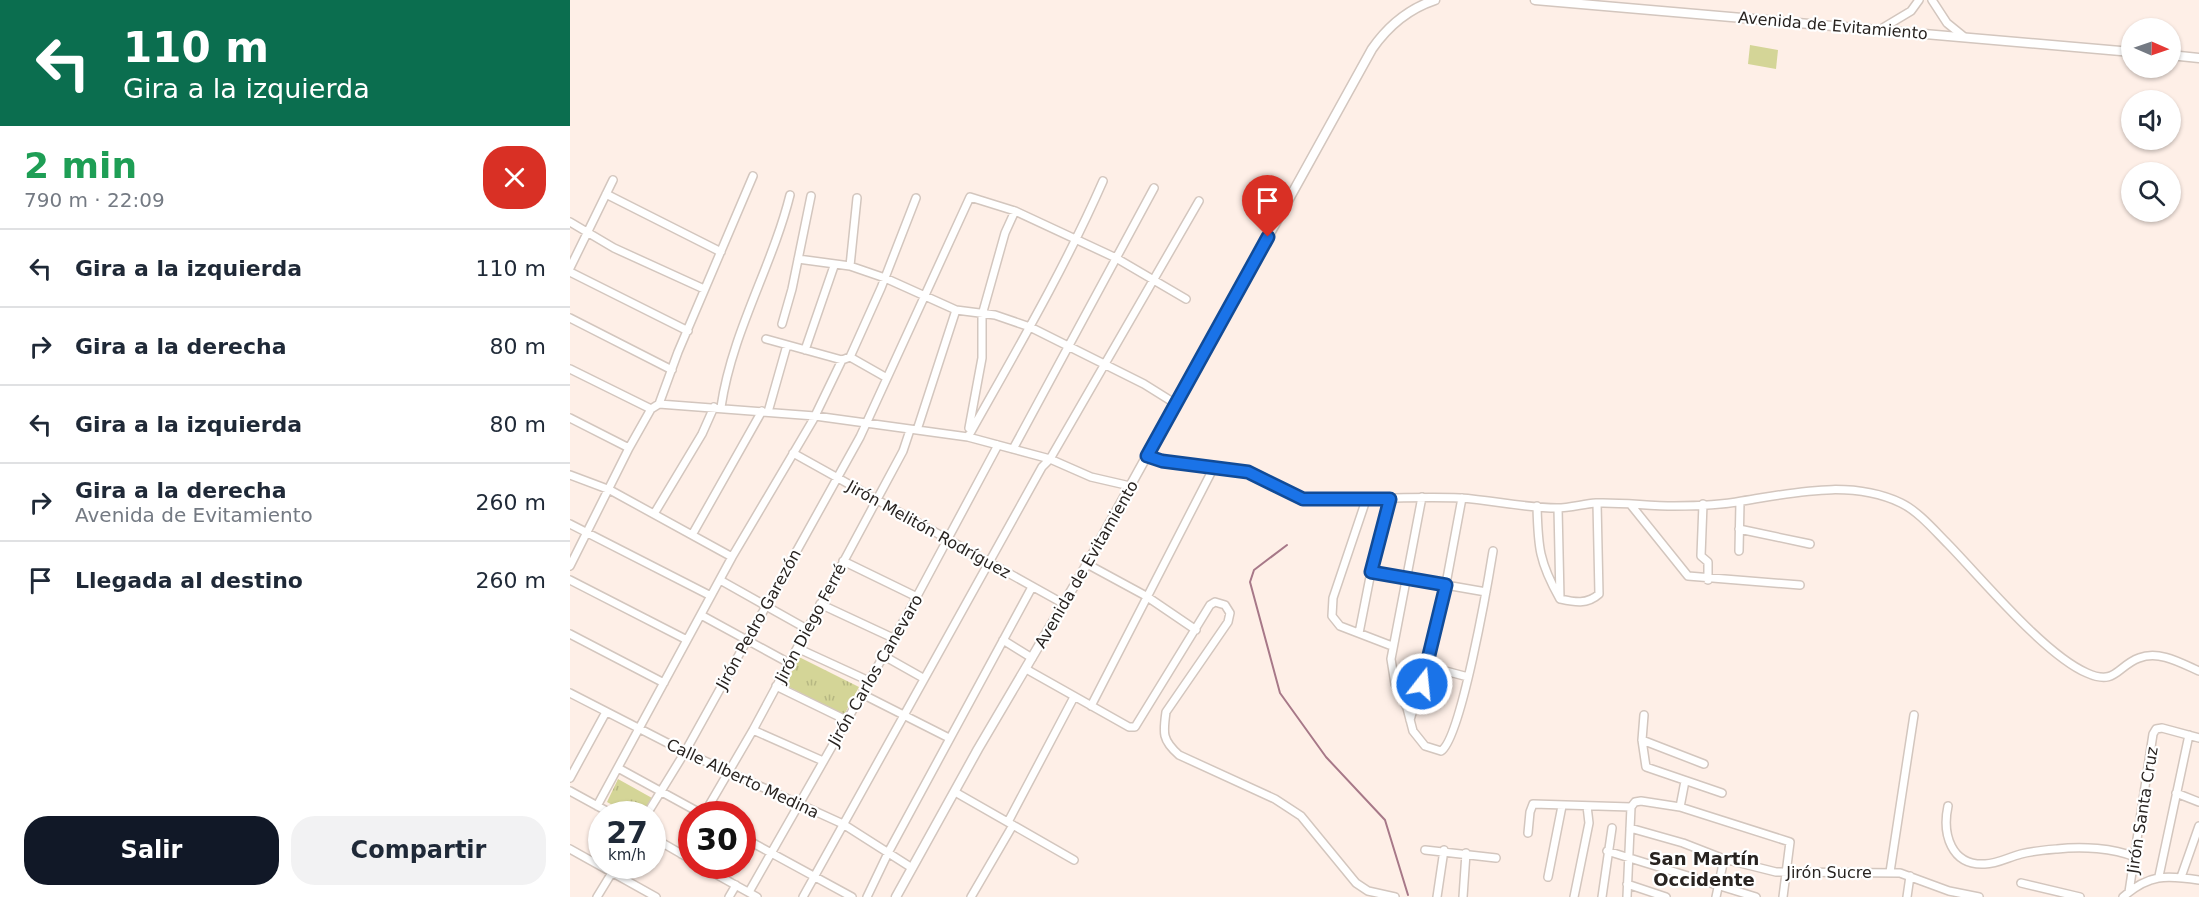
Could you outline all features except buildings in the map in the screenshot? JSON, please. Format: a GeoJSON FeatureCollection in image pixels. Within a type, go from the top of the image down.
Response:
{"type":"FeatureCollection","features":[{"type":"Feature","properties":{"kind":"street","name":"Avenida de Evitamiento"},"geometry":{"type":"LineString","coordinates":[[896,897],[1087,564],[1372,49],[1396,21],[1410,11],[1435,0]]}},
{"type":"Feature","properties":{"kind":"street","name":"Avenida de Evitamiento"},"geometry":{"type":"LineString","coordinates":[[1535,0],[2121,50]]}},
{"type":"Feature","properties":{"kind":"street"},"geometry":{"type":"LineString","coordinates":[[1881,29],[1911,11],[1919,0]]}},
{"type":"Feature","properties":{"kind":"street"},"geometry":{"type":"LineString","coordinates":[[1932,0],[1947,23],[1963,36]]}},
{"type":"Feature","properties":{"kind":"street"},"geometry":{"type":"LineString","coordinates":[[2181,56],[2199,58]]}},
{"type":"Feature","properties":{"kind":"street"},"geometry":{"type":"LineString","coordinates":[[570,566],[629,448],[651,409],[658,404],[704,289],[753,177]]}},
{"type":"Feature","properties":{"kind":"street"},"geometry":{"type":"LineString","coordinates":[[614,180],[570,270],[688,332]]}},
{"type":"Feature","properties":{"kind":"street"},"geometry":{"type":"LineString","coordinates":[[968,436],[1030,327],[1103,182]]}},
{"type":"Feature","properties":{"kind":"street"},"geometry":{"type":"LineString","coordinates":[[1013,449],[1154,188]]}},
{"type":"Feature","properties":{"kind":"street"},"geometry":{"type":"LineString","coordinates":[[606,194],[721,252]]}},
{"type":"Feature","properties":{"kind":"street"},"geometry":{"type":"LineString","coordinates":[[654,514],[718,407],[738,338],[782,226],[790,195]]}},
{"type":"Feature","properties":{"kind":"street"},"geometry":{"type":"LineString","coordinates":[[782,324],[811,196]]}},
{"type":"Feature","properties":{"kind":"street","name":"Jirón Pedro Garezón"},"geometry":{"type":"LineString","coordinates":[[656,801],[867,422],[970,197],[1015,211]]}},
{"type":"Feature","properties":{"kind":"street"},"geometry":{"type":"LineString","coordinates":[[850,266],[857,198]]}},
{"type":"Feature","properties":{"kind":"street"},"geometry":{"type":"LineString","coordinates":[[766,339],[842,360],[850,357],[885,278],[916,198]]}},
{"type":"Feature","properties":{"kind":"street"},"geometry":{"type":"LineString","coordinates":[[803,897],[903,713],[1042,467],[1050,459],[1106,366],[1151,281],[1199,201]]}},
{"type":"Feature","properties":{"kind":"street"},"geometry":{"type":"LineString","coordinates":[[968,436],[982,358],[982,315],[1005,233],[1015,211],[1116,258],[1151,281],[1186,299]]}},
{"type":"Feature","properties":{"kind":"street"},"geometry":{"type":"LineString","coordinates":[[570,222],[587,234],[704,289]]}},
{"type":"Feature","properties":{"kind":"street"},"geometry":{"type":"LineString","coordinates":[[798,259],[834,266],[850,266],[885,278],[924,298],[956,310],[995,315],[1030,327],[1144,384],[1176,404]]}},
{"type":"Feature","properties":{"kind":"street"},"geometry":{"type":"LineString","coordinates":[[805,350],[834,266]]}},
{"type":"Feature","properties":{"kind":"street","name":"Jirón Diego Ferré"},"geometry":{"type":"LineString","coordinates":[[711,801],[753,730],[914,430],[956,310]]}},
{"type":"Feature","properties":{"kind":"street"},"geometry":{"type":"LineString","coordinates":[[570,318],[672,370]]}},
{"type":"Feature","properties":{"kind":"street"},"geometry":{"type":"LineString","coordinates":[[692,535],[765,412],[788,345]]}},
{"type":"Feature","properties":{"kind":"street"},"geometry":{"type":"LineString","coordinates":[[850,357],[888,378]]}},
{"type":"Feature","properties":{"kind":"street"},"geometry":{"type":"LineString","coordinates":[[600,801],[732,557],[815,416],[842,360]]}},
{"type":"Feature","properties":{"kind":"street"},"geometry":{"type":"LineString","coordinates":[[570,369],[651,409]]}},
{"type":"Feature","properties":{"kind":"street"},"geometry":{"type":"LineString","coordinates":[[658,404],[815,416],[968,436],[1050,459],[1091,477],[1130,486]]}},
{"type":"Feature","properties":{"kind":"street"},"geometry":{"type":"LineString","coordinates":[[570,418],[629,448]]}},
{"type":"Feature","properties":{"kind":"street","name":"Jirón Carlos Canevaro"},"geometry":{"type":"LineString","coordinates":[[749,892],[917,597],[998,445]]}},
{"type":"Feature","properties":{"kind":"street","name":"Jirón Melitón Rodríguez"},"geometry":{"type":"LineString","coordinates":[[793,453],[1064,604]]}},
{"type":"Feature","properties":{"kind":"street"},"geometry":{"type":"LineString","coordinates":[[1147,456],[1248,472],[1303,499],[1462,498],[1558,508],[1597,503],[1631,505],[1740,502],[1784,493],[1829,490],[1869,494],[1906,505],[1937,533],[2041,639],[2075,668],[2092,675],[2110,677],[2118,674],[2139,658],[2154,656],[2172,659],[2199,671]]}},
{"type":"Feature","properties":{"kind":"street"},"geometry":{"type":"LineString","coordinates":[[1091,706],[1214,467]]}},
{"type":"Feature","properties":{"kind":"street"},"geometry":{"type":"LineString","coordinates":[[570,475],[610,490],[732,557]]}},
{"type":"Feature","properties":{"kind":"street"},"geometry":{"type":"LineString","coordinates":[[1422,497],[1392,646],[1395,684],[1407,708],[1418,741],[1434,750],[1444,749],[1450,742],[1468,677],[1494,551]]}},
{"type":"Feature","properties":{"kind":"street"},"geometry":{"type":"LineString","coordinates":[[1410,721],[1427,666],[1446,585],[1462,498]]}},
{"type":"Feature","properties":{"kind":"street"},"geometry":{"type":"LineString","coordinates":[[1359,633],[1371,572],[1390,499]]}},
{"type":"Feature","properties":{"kind":"street"},"geometry":{"type":"LineString","coordinates":[[1366,500],[1333,598],[1332,616],[1340,626],[1392,646]]}},
{"type":"Feature","properties":{"kind":"street"},"geometry":{"type":"LineString","coordinates":[[1739,551],[1740,502]]}},
{"type":"Feature","properties":{"kind":"street"},"geometry":{"type":"LineString","coordinates":[[1537,506],[1538,551],[1546,574],[1560,599],[1580,603],[1593,599],[1599,594],[1597,503]]}},
{"type":"Feature","properties":{"kind":"street"},"geometry":{"type":"LineString","coordinates":[[1703,504],[1701,555],[1708,562],[1708,580]]}},
{"type":"Feature","properties":{"kind":"street"},"geometry":{"type":"LineString","coordinates":[[1631,505],[1688,576],[1708,580],[1800,585]]}},
{"type":"Feature","properties":{"kind":"street"},"geometry":{"type":"LineString","coordinates":[[1558,508],[1560,599]]}},
{"type":"Feature","properties":{"kind":"street"},"geometry":{"type":"LineString","coordinates":[[570,524],[711,596]]}},
{"type":"Feature","properties":{"kind":"street"},"geometry":{"type":"LineString","coordinates":[[1739,529],[1810,544]]}},
{"type":"Feature","properties":{"kind":"street"},"geometry":{"type":"LineString","coordinates":[[843,561],[917,597]]}},
{"type":"Feature","properties":{"kind":"street"},"geometry":{"type":"LineString","coordinates":[[1087,564],[1146,596],[1196,630]]}},
{"type":"Feature","properties":{"kind":"street"},"geometry":{"type":"LineString","coordinates":[[1371,572],[1486,592]]}},
{"type":"Feature","properties":{"kind":"street"},"geometry":{"type":"LineString","coordinates":[[570,580],[687,640]]}},
{"type":"Feature","properties":{"kind":"street"},"geometry":{"type":"LineString","coordinates":[[720,580],[807,629]]}},
{"type":"Feature","properties":{"kind":"street"},"geometry":{"type":"LineString","coordinates":[[867,897],[888,851],[1032,587]]}},
{"type":"Feature","properties":{"kind":"street"},"geometry":{"type":"LineString","coordinates":[[1026,669],[1074,697],[1135,727],[1210,605],[1221,602],[1228,608],[1228,622],[1166,712],[1164,729],[1167,744],[1179,755],[1275,799],[1301,816],[1356,884],[1368,891],[1395,897]]}},
{"type":"Feature","properties":{"kind":"street"},"geometry":{"type":"LineString","coordinates":[[820,604],[893,638]]}},
{"type":"Feature","properties":{"kind":"street"},"geometry":{"type":"LineString","coordinates":[[700,615],[789,663]]}},
{"type":"Feature","properties":{"kind":"street"},"geometry":{"type":"LineString","coordinates":[[570,634],[664,683]]}},
{"type":"Feature","properties":{"kind":"street"},"geometry":{"type":"LineString","coordinates":[[1003,640],[1032,658]]}},
{"type":"Feature","properties":{"kind":"street"},"geometry":{"type":"LineString","coordinates":[[797,648],[869,681]]}},
{"type":"Feature","properties":{"kind":"street"},"geometry":{"type":"LineString","coordinates":[[884,656],[923,678]]}},
{"type":"Feature","properties":{"kind":"street"},"geometry":{"type":"LineString","coordinates":[[1427,666],[1468,677]]}},
{"type":"Feature","properties":{"kind":"street"},"geometry":{"type":"LineString","coordinates":[[776,686],[846,720]]}},
{"type":"Feature","properties":{"kind":"street","name":"Calle Alberto Medina"},"geometry":{"type":"LineString","coordinates":[[570,693],[685,752],[799,806],[843,824],[912,868]]}},
{"type":"Feature","properties":{"kind":"street"},"geometry":{"type":"LineString","coordinates":[[862,694],[949,738]]}},
{"type":"Feature","properties":{"kind":"street"},"geometry":{"type":"LineString","coordinates":[[971,897],[1011,824],[1074,697]]}},
{"type":"Feature","properties":{"kind":"street"},"geometry":{"type":"LineString","coordinates":[[570,778],[606,712]]}},
{"type":"Feature","properties":{"kind":"street"},"geometry":{"type":"LineString","coordinates":[[1644,715],[1642,740],[1646,766],[1722,793]]}},
{"type":"Feature","properties":{"kind":"street"},"geometry":{"type":"LineString","coordinates":[[1890,872],[1914,715]]}},
{"type":"Feature","properties":{"kind":"street","name":"Jirón Santa Cruz"},"geometry":{"type":"LineString","coordinates":[[2126,894],[2135,857],[2153,734],[2156,729],[2189,735]]}},
{"type":"Feature","properties":{"kind":"street"},"geometry":{"type":"LineString","coordinates":[[753,730],[823,762]]}},
{"type":"Feature","properties":{"kind":"street"},"geometry":{"type":"LineString","coordinates":[[2159,876],[2189,735],[2199,738]]}},
{"type":"Feature","properties":{"kind":"street"},"geometry":{"type":"LineString","coordinates":[[1642,740],[1704,764]]}},
{"type":"Feature","properties":{"kind":"street"},"geometry":{"type":"LineString","coordinates":[[618,768],[679,801]]}},
{"type":"Feature","properties":{"kind":"street"},"geometry":{"type":"LineString","coordinates":[[1680,807],[1685,781]]}},
{"type":"Feature","properties":{"kind":"street"},"geometry":{"type":"LineString","coordinates":[[570,791],[588,801]]}},
{"type":"Feature","properties":{"kind":"street"},"geometry":{"type":"LineString","coordinates":[[955,792],[1074,860]]}},
{"type":"Feature","properties":{"kind":"street"},"geometry":{"type":"LineString","coordinates":[[2176,793],[2199,802]]}},
{"type":"Feature","properties":{"kind":"street"},"geometry":{"type":"LineString","coordinates":[[1627,897],[1631,807],[1635,802],[1641,801],[1680,807],[1790,842],[1788,873],[1783,897]]}},
{"type":"Feature","properties":{"kind":"street"},"geometry":{"type":"LineString","coordinates":[[1528,833],[1533,804],[1631,807]]}},
{"type":"Feature","properties":{"kind":"street"},"geometry":{"type":"LineString","coordinates":[[1548,877],[1562,806]]}},
{"type":"Feature","properties":{"kind":"street"},"geometry":{"type":"LineString","coordinates":[[1948,806],[1948,841],[1961,860],[1987,865],[2023,853],[2060,848],[2121,851],[2135,857]]}},
{"type":"Feature","properties":{"kind":"street"},"geometry":{"type":"LineString","coordinates":[[1574,897],[1588,823],[1587,807]]}},
{"type":"Feature","properties":{"kind":"street"},"geometry":{"type":"LineString","coordinates":[[2181,877],[2199,826]]}},
{"type":"Feature","properties":{"kind":"street"},"geometry":{"type":"LineString","coordinates":[[1602,897],[1612,828]]}},
{"type":"Feature","properties":{"kind":"street","name":"Jirón Sucre"},"geometry":{"type":"LineString","coordinates":[[1630,828],[1683,843],[1724,859],[1788,873],[1890,872],[1910,876],[1949,891],[1979,897]]}},
{"type":"Feature","properties":{"kind":"street"},"geometry":{"type":"LineString","coordinates":[[756,844],[852,897]]}},
{"type":"Feature","properties":{"kind":"street"},"geometry":{"type":"LineString","coordinates":[[570,849],[588,859]]}},
{"type":"Feature","properties":{"kind":"street"},"geometry":{"type":"LineString","coordinates":[[1425,850],[1444,850],[1496,858]]}},
{"type":"Feature","properties":{"kind":"street"},"geometry":{"type":"LineString","coordinates":[[1437,897],[1444,850]]}},
{"type":"Feature","properties":{"kind":"street"},"geometry":{"type":"LineString","coordinates":[[1607,851],[1756,897]]}},
{"type":"Feature","properties":{"kind":"street"},"geometry":{"type":"LineString","coordinates":[[1464,897],[1466,853]]}},
{"type":"Feature","properties":{"kind":"street"},"geometry":{"type":"LineString","coordinates":[[1716,897],[1724,859]]}},
{"type":"Feature","properties":{"kind":"street"},"geometry":{"type":"LineString","coordinates":[[1907,897],[1910,876]]}},
{"type":"Feature","properties":{"kind":"street"},"geometry":{"type":"LineString","coordinates":[[2126,894],[2142,882],[2159,876],[2199,880]]}},
{"type":"Feature","properties":{"kind":"street"},"geometry":{"type":"LineString","coordinates":[[597,897],[608,879]]}},
{"type":"Feature","properties":{"kind":"street"},"geometry":{"type":"LineString","coordinates":[[623,879],[656,897]]}},
{"type":"Feature","properties":{"kind":"street"},"geometry":{"type":"LineString","coordinates":[[725,879],[758,897]]}},
{"type":"Feature","properties":{"kind":"street"},"geometry":{"type":"LineString","coordinates":[[2021,883],[2080,897]]}},
{"type":"Feature","properties":{"kind":"street"},"geometry":{"type":"LineString","coordinates":[[1627,884],[1666,897]]}},
{"type":"Feature","properties":{"kind":"street"},"geometry":{"type":"LineString","coordinates":[[729,897],[736,885]]}},
{"type":"Feature","properties":{"kind":"green space"},"geometry":{"type":"Polygon","coordinates":[[[1750,45],[1778,50],[1776,69],[1748,64],[1750,45]]]}},
{"type":"Feature","properties":{"kind":"green space"},"geometry":{"type":"Polygon","coordinates":[[[799,657],[859,687],[844,715],[785,685],[799,657]]]}},
{"type":"Feature","properties":{"kind":"green space"},"geometry":{"type":"Polygon","coordinates":[[[618,779],[652,798],[650,801],[607,801],[618,779]]]}},
{"type":"Feature","properties":{"kind":"waterway"},"geometry":{"type":"LineString","coordinates":[[1287,545],[1254,570],[1250,582],[1280,693],[1326,757],[1385,820],[1408,895]]}},
{"type":"Feature","properties":{"kind":"district","name":"San Martín Occidente"},"geometry":{"type":"Point","coordinates":[1704,869]}},
{"type":"Feature","properties":{"kind":"route"},"geometry":{"type":"LineString","coordinates":[[1268,237],[1147,456],[1162,461],[1248,472],[1303,499],[1340,501],[1390,499],[1371,572],[1446,585],[1422,684]]}}]}
